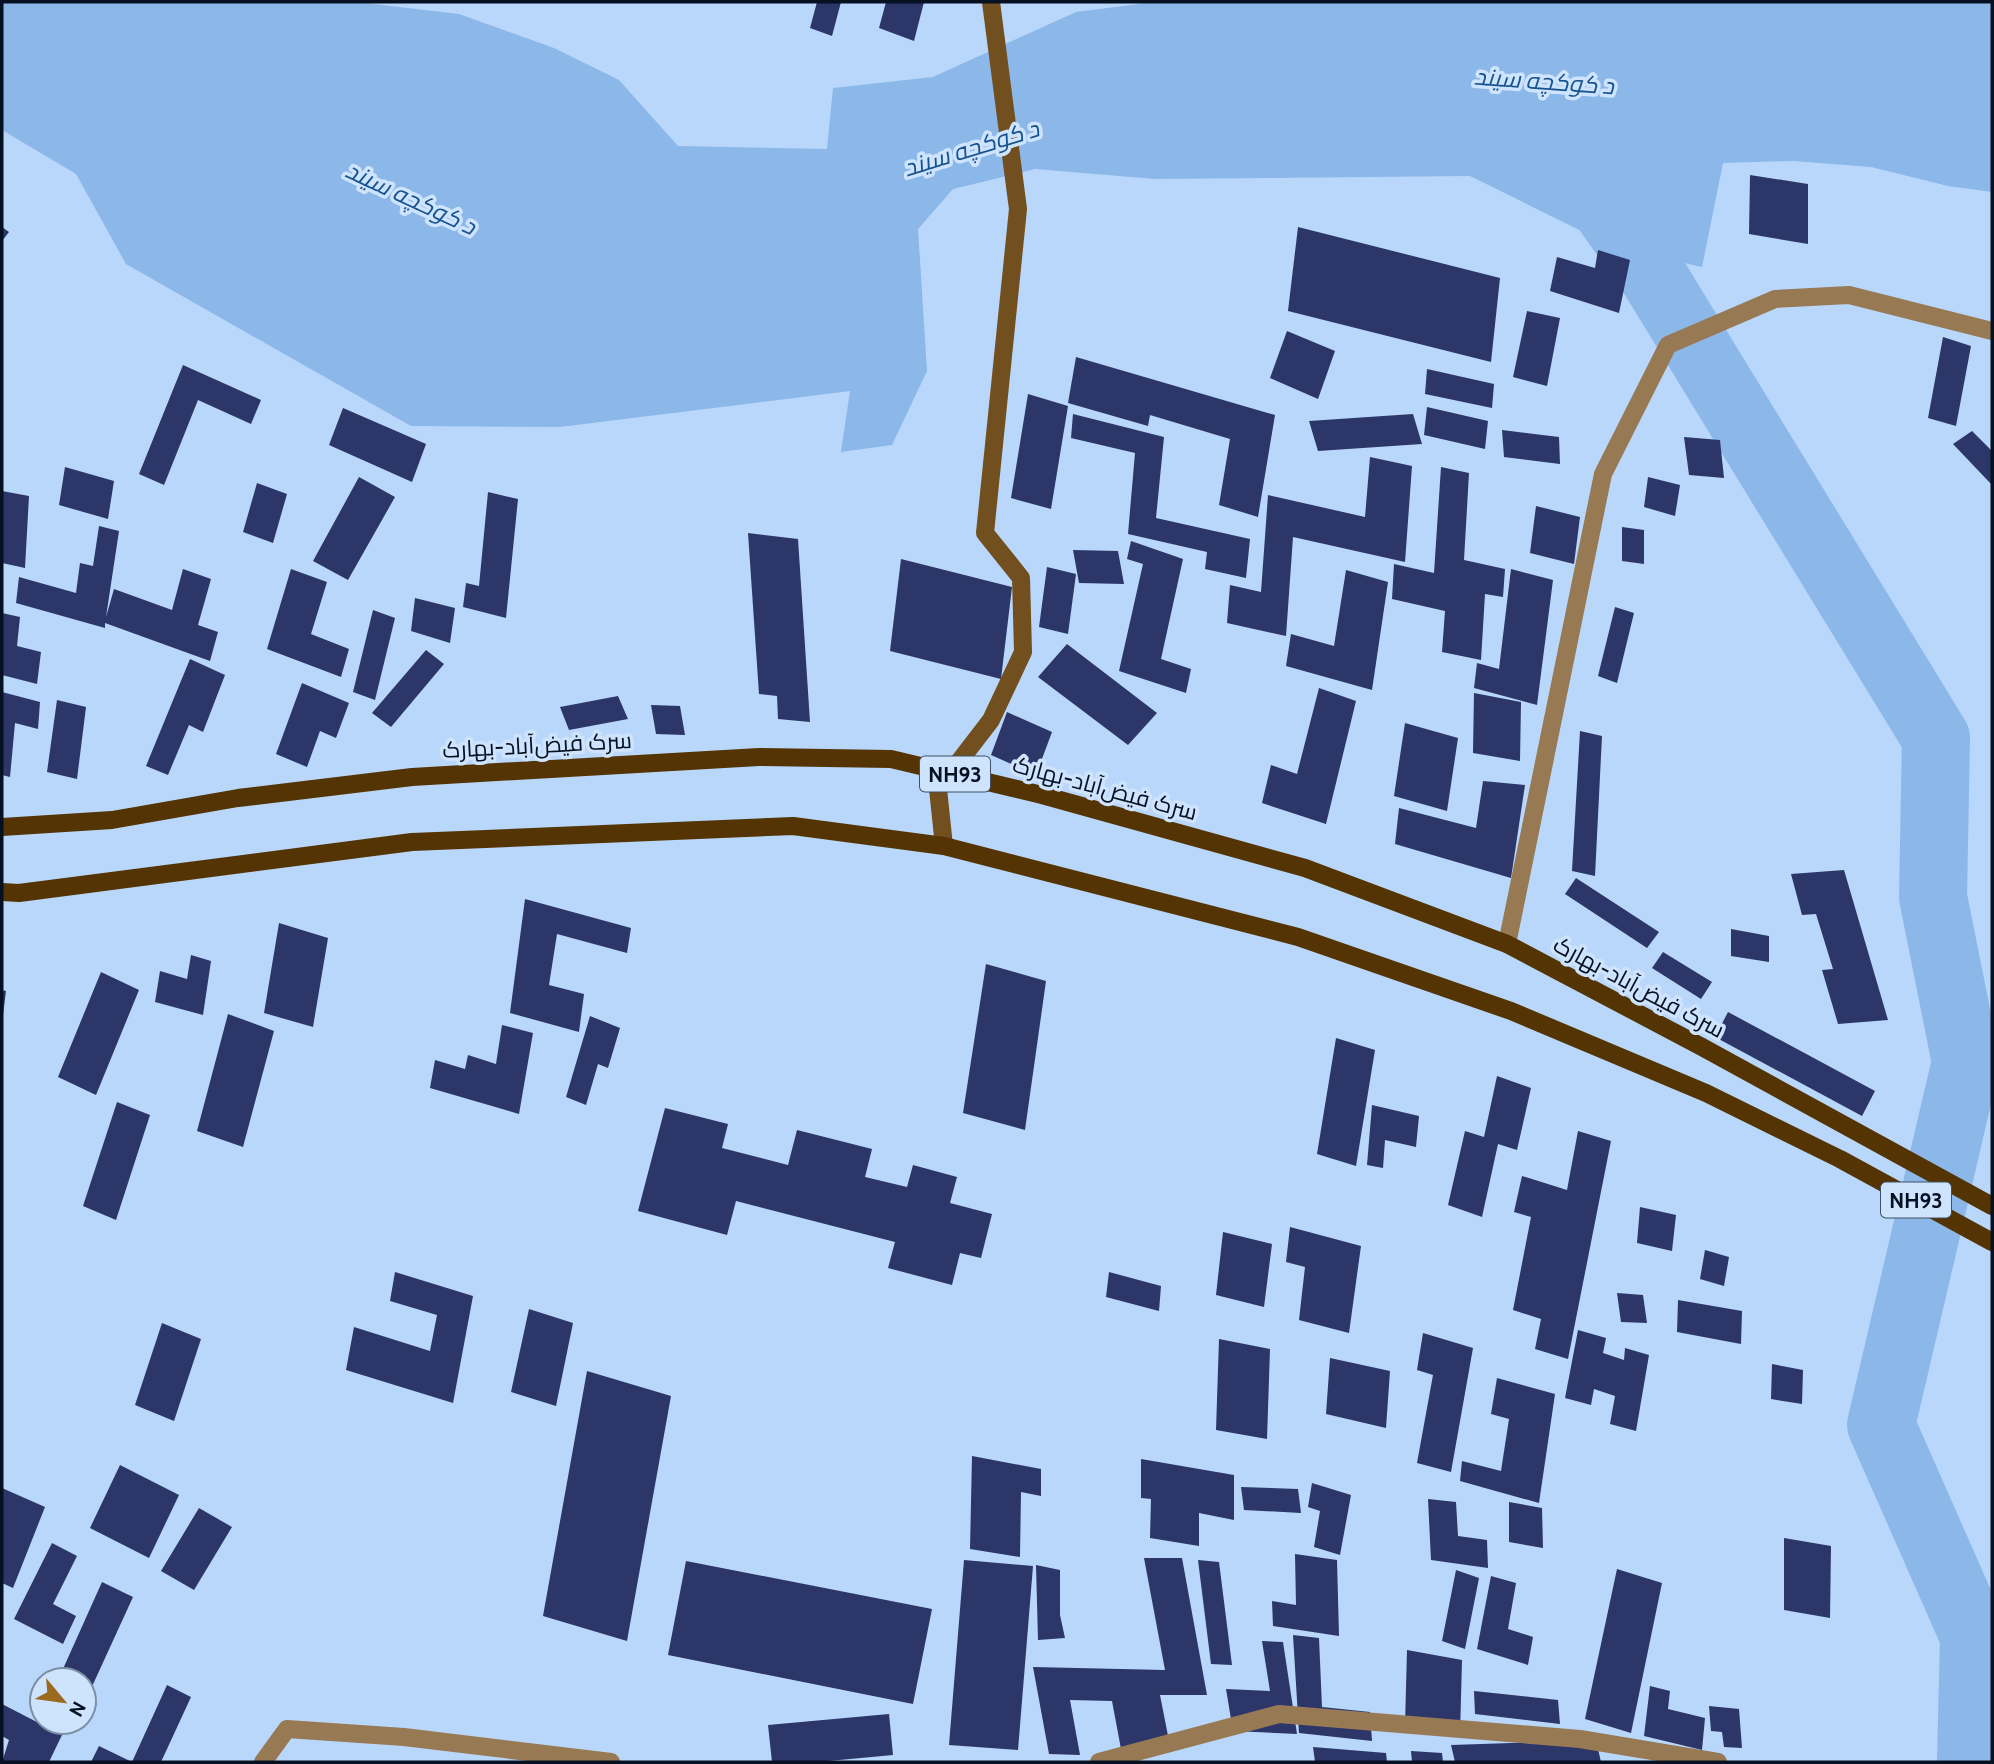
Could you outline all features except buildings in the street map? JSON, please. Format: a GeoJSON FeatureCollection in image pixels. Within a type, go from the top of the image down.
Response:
{"type":"FeatureCollection","features":[{"type":"Feature","properties":{"kind":"main road","name":"سرک فیض‌آباد-بهارک"},"geometry":{"type":"LineString","coordinates":[[2,827],[112,820],[238,798],[412,777],[759,757],[891,759],[1305,868],[1507,944],[1992,1206]]}},
{"type":"Feature","properties":{"kind":"main road","name":"NH93"},"geometry":{"type":"LineString","coordinates":[[2,892],[19,893],[426,841],[793,825],[944,846],[1298,937],[1511,1011],[1706,1093],[1840,1159],[1992,1242]]}},
{"type":"Feature","properties":{"kind":"street"},"geometry":{"type":"LineString","coordinates":[[944,846],[938,789],[990,720],[1023,652],[1021,578],[985,533],[1018,209],[991,2]]}},
{"type":"Feature","properties":{"kind":"street"},"geometry":{"type":"LineString","coordinates":[[1507,944],[1603,474],[1668,345],[1775,299],[1849,295],[1992,331]]}},
{"type":"Feature","properties":{"kind":"street"},"geometry":{"type":"LineString","coordinates":[[1100,1762],[1279,1714],[1580,1739],[1718,1762]]}},
{"type":"Feature","properties":{"kind":"street"},"geometry":{"type":"LineString","coordinates":[[264,1762],[287,1729],[404,1737],[611,1762]]}},
{"type":"Feature","properties":{"kind":"water","name":"د کوکچه سیند"},"geometry":{"type":"Polygon","coordinates":[[[2,2],[357,2],[459,14],[554,48],[619,80],[678,146],[827,149],[833,88],[933,77],[1076,12],[1154,2],[1992,2],[1992,192],[1948,186],[1871,167],[1793,161],[1723,163],[1702,267],[1614,247],[1470,176],[1155,179],[1035,169],[953,189],[918,229],[927,371],[892,445],[841,452],[850,391],[560,427],[411,426],[126,264],[76,174],[2,130],[2,2]]]}},
{"type":"Feature","properties":{"kind":"waterway"},"geometry":{"type":"LineString","coordinates":[[1602,168],[1602,203],[1652,274],[1936,738],[1933,897],[1966,1062],[1881,1425],[1974,1636],[1971,1762]]}}]}
